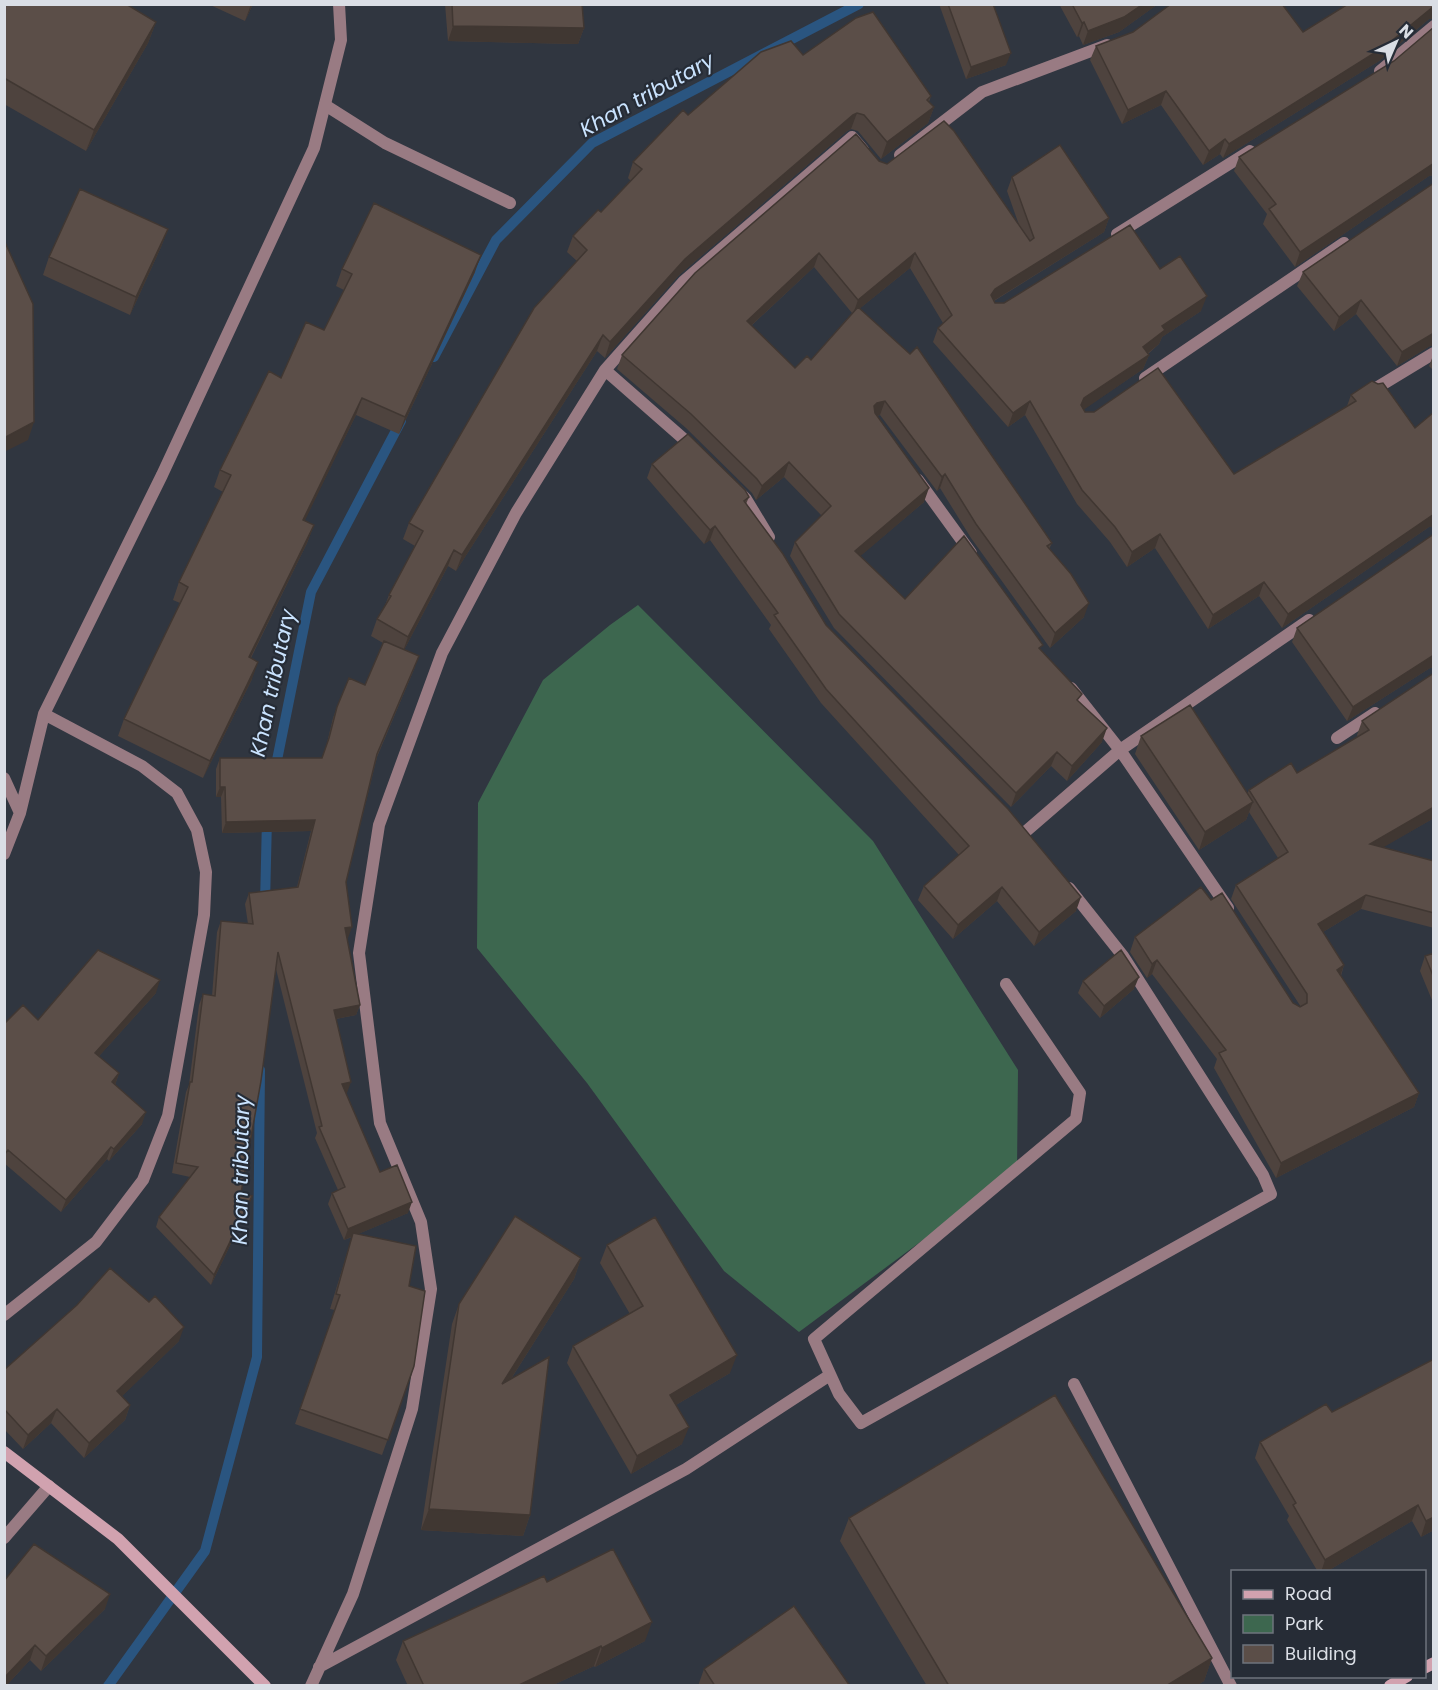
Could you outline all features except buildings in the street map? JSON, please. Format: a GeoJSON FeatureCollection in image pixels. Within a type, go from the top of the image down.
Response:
{"type":"FeatureCollection","features":[{"type":"Feature","properties":{"kind":"main road"},"geometry":{"type":"LineString","coordinates":[[4,1452],[118,1539],[265,1686]]}},
{"type":"Feature","properties":{"kind":"main road"},"geometry":{"type":"LineString","coordinates":[[1390,1686],[1405,1678]]}},
{"type":"Feature","properties":{"kind":"street"},"geometry":{"type":"LineString","coordinates":[[4,854],[20,813],[44,714],[162,475],[314,148],[341,40],[339,4]]}},
{"type":"Feature","properties":{"kind":"street"},"geometry":{"type":"LineString","coordinates":[[1364,81],[1384,68],[1434,26]]}},
{"type":"Feature","properties":{"kind":"street"},"geometry":{"type":"LineString","coordinates":[[889,163],[982,92],[1123,39]]}},
{"type":"Feature","properties":{"kind":"street"},"geometry":{"type":"LineString","coordinates":[[325,105],[385,143],[510,203]]}},
{"type":"Feature","properties":{"kind":"street"},"geometry":{"type":"LineString","coordinates":[[311,1686],[353,1594],[412,1409],[431,1289],[421,1222],[380,1123],[359,953],[379,825],[442,653],[516,513],[605,370],[684,281],[852,137],[873,162]]}},
{"type":"Feature","properties":{"kind":"street"},"geometry":{"type":"LineString","coordinates":[[1104,242],[1264,143]]}},
{"type":"Feature","properties":{"kind":"street"},"geometry":{"type":"LineString","coordinates":[[1133,386],[1356,236]]}},
{"type":"Feature","properties":{"kind":"street"},"geometry":{"type":"LineString","coordinates":[[1373,390],[1434,353]]}},
{"type":"Feature","properties":{"kind":"street"},"geometry":{"type":"LineString","coordinates":[[605,370],[680,434],[705,459]]}},
{"type":"Feature","properties":{"kind":"street"},"geometry":{"type":"LineString","coordinates":[[912,471],[981,567]]}},
{"type":"Feature","properties":{"kind":"street"},"geometry":{"type":"LineString","coordinates":[[730,483],[746,500],[777,551]]}},
{"type":"Feature","properties":{"kind":"street"},"geometry":{"type":"LineString","coordinates":[[1024,833],[1120,750],[1316,615]]}},
{"type":"Feature","properties":{"kind":"street"},"geometry":{"type":"LineString","coordinates":[[1064,680],[1120,750],[1238,922]]}},
{"type":"Feature","properties":{"kind":"street"},"geometry":{"type":"LineString","coordinates":[[1337,738],[1386,706]]}},
{"type":"Feature","properties":{"kind":"street"},"geometry":{"type":"LineString","coordinates":[[4,1315],[96,1242],[143,1180],[168,1116],[204,915],[206,872],[197,830],[177,793],[142,766],[44,714]]}},
{"type":"Feature","properties":{"kind":"street"},"geometry":{"type":"LineString","coordinates":[[4,778],[20,813]]}},
{"type":"Feature","properties":{"kind":"street"},"geometry":{"type":"LineString","coordinates":[[1006,984],[1080,1093],[1076,1119],[814,1339],[839,1394],[861,1424],[1271,1194],[1263,1175],[1123,956],[1060,877]]}},
{"type":"Feature","properties":{"kind":"street"},"geometry":{"type":"LineString","coordinates":[[319,1667],[686,1469],[830,1375]]}},
{"type":"Feature","properties":{"kind":"street"},"geometry":{"type":"LineString","coordinates":[[1074,1384],[1231,1686]]}},
{"type":"Feature","properties":{"kind":"street"},"geometry":{"type":"LineString","coordinates":[[4,1538],[50,1486]]}},
{"type":"Feature","properties":{"kind":"green space"},"geometry":{"type":"Polygon","coordinates":[[[638,605],[873,841],[1018,1070],[1017,1170],[799,1332],[724,1271],[587,1083],[477,948],[478,803],[543,680],[638,605]]]}},
{"type":"Feature","properties":{"kind":"waterway","name":"Khan tributary"},"geometry":{"type":"LineString","coordinates":[[434,357],[496,240],[592,143],[859,4]]}},
{"type":"Feature","properties":{"kind":"waterway","name":"Khan tributary"},"geometry":{"type":"LineString","coordinates":[[275,770],[311,592],[401,421]]}},
{"type":"Feature","properties":{"kind":"waterway","name":"Khan tributary"},"geometry":{"type":"LineString","coordinates":[[265,904],[267,818]]}},
{"type":"Feature","properties":{"kind":"waterway","name":"Khan tributary"},"geometry":{"type":"LineString","coordinates":[[108,1686],[205,1551],[257,1357],[260,1070]]}}]}
